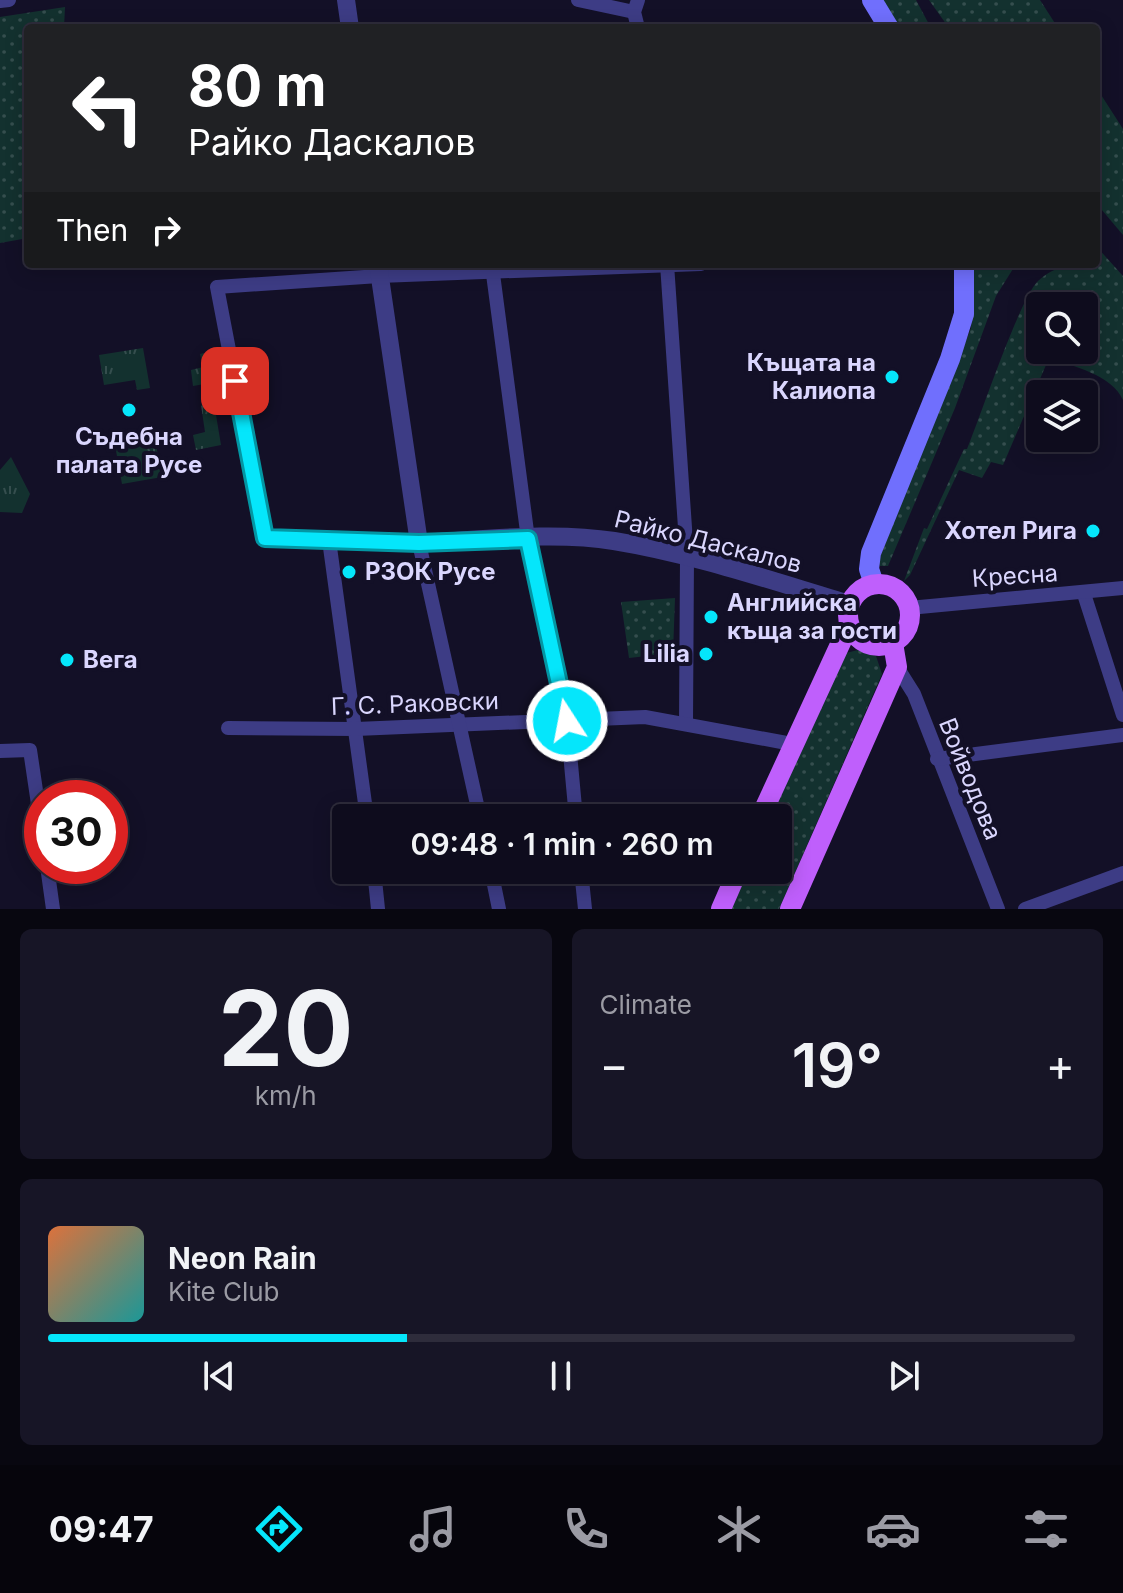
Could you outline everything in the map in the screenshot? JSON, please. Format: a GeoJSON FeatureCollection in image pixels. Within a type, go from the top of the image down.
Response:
{"type":"FeatureCollection","features":[{"type":"Feature","properties":{"kind":"main road"},"geometry":{"type":"LineString","coordinates":[[872,0],[887,24]]}},
{"type":"Feature","properties":{"kind":"main road"},"geometry":{"type":"LineString","coordinates":[[874,584],[869,569],[871,553],[950,359],[964,314],[964,268]]}},
{"type":"Feature","properties":{"kind":"main road"},"geometry":{"type":"LineString","coordinates":[[766,804],[859,591],[874,584],[886,585],[899,592],[909,608],[907,628],[893,643],[872,646],[862,642],[850,615]]}},
{"type":"Feature","properties":{"kind":"main road"},"geometry":{"type":"LineString","coordinates":[[790,909],[897,667],[893,643]]}},
{"type":"Feature","properties":{"kind":"main road"},"geometry":{"type":"LineString","coordinates":[[721,909],[732,884]]}},
{"type":"Feature","properties":{"kind":"street"},"geometry":{"type":"LineString","coordinates":[[0,1],[9,0]]}},
{"type":"Feature","properties":{"kind":"street"},"geometry":{"type":"LineString","coordinates":[[346,0],[349,24]]}},
{"type":"Feature","properties":{"kind":"street"},"geometry":{"type":"LineString","coordinates":[[578,0],[636,6]]}},
{"type":"Feature","properties":{"kind":"street"},"geometry":{"type":"LineString","coordinates":[[477,804],[419,543],[379,270],[493,274],[610,268]]}},
{"type":"Feature","properties":{"kind":"street"},"geometry":{"type":"LineString","coordinates":[[668,268],[687,557],[686,723]]}},
{"type":"Feature","properties":{"kind":"street","name":"Райко Даскалов"},"geometry":{"type":"LineString","coordinates":[[379,270],[217,287],[265,538],[419,543],[585,538],[687,557],[850,615]]}},
{"type":"Feature","properties":{"kind":"street"},"geometry":{"type":"LineString","coordinates":[[493,274],[528,539],[567,721],[575,804]]}},
{"type":"Feature","properties":{"kind":"street"},"geometry":{"type":"LineString","coordinates":[[329,540],[365,804]]}},
{"type":"Feature","properties":{"kind":"street","name":"Кресна"},"geometry":{"type":"LineString","coordinates":[[909,608],[1123,588]]}},
{"type":"Feature","properties":{"kind":"street"},"geometry":{"type":"LineString","coordinates":[[1084,594],[1123,715]]}},
{"type":"Feature","properties":{"kind":"street","name":"Войводова"},"geometry":{"type":"LineString","coordinates":[[897,667],[914,694],[998,909]]}},
{"type":"Feature","properties":{"kind":"street","name":"Г. С. Раковски"},"geometry":{"type":"LineString","coordinates":[[228,728],[356,729],[645,717],[792,744]]}},
{"type":"Feature","properties":{"kind":"street"},"geometry":{"type":"LineString","coordinates":[[937,759],[1123,735]]}},
{"type":"Feature","properties":{"kind":"street"},"geometry":{"type":"LineString","coordinates":[[0,751],[30,750],[34,780]]}},
{"type":"Feature","properties":{"kind":"street"},"geometry":{"type":"LineString","coordinates":[[1025,909],[1123,873]]}},
{"type":"Feature","properties":{"kind":"street"},"geometry":{"type":"LineString","coordinates":[[50,884],[53,909]]}},
{"type":"Feature","properties":{"kind":"street"},"geometry":{"type":"LineString","coordinates":[[375,884],[378,909]]}},
{"type":"Feature","properties":{"kind":"street"},"geometry":{"type":"LineString","coordinates":[[494,884],[499,909]]}},
{"type":"Feature","properties":{"kind":"street"},"geometry":{"type":"LineString","coordinates":[[582,884],[585,909]]}},
{"type":"Feature","properties":{"kind":"green space"},"geometry":{"type":"Polygon","coordinates":[[[879,0],[916,0],[929,24],[892,24],[879,0]]]}},
{"type":"Feature","properties":{"kind":"green space"},"geometry":{"type":"Polygon","coordinates":[[[929,0],[1040,0],[1055,24],[946,24],[929,0]]]}},
{"type":"Feature","properties":{"kind":"green space"},"geometry":{"type":"Polygon","coordinates":[[[65,7],[64,24],[24,24],[24,239],[0,243],[0,17],[65,7]]]}},
{"type":"Feature","properties":{"kind":"green space"},"geometry":{"type":"Polygon","coordinates":[[[1100,93],[1123,129],[1123,235],[1100,208],[1100,93]]]}},
{"type":"Feature","properties":{"kind":"green space"},"geometry":{"type":"Polygon","coordinates":[[[1100,250],[1123,276],[1123,400],[1118,391],[1101,378],[1068,364],[1098,364],[1098,292],[1030,292],[1044,276],[1062,268],[1100,268],[1100,250]]]}},
{"type":"Feature","properties":{"kind":"green space"},"geometry":{"type":"Polygon","coordinates":[[[974,268],[1014,268],[996,296],[955,408],[888,566],[880,566],[878,562],[971,328],[974,268]]]}},
{"type":"Feature","properties":{"kind":"green space"},"geometry":{"type":"Polygon","coordinates":[[[1026,300],[1026,364],[1046,364],[1040,380],[1026,380],[1026,412],[1003,465],[991,462],[982,478],[959,470],[910,575],[904,581],[924,528],[927,529],[964,449],[967,449],[1026,300]]]}},
{"type":"Feature","properties":{"kind":"green space"},"geometry":{"type":"Polygon","coordinates":[[[143,348],[150,388],[137,390],[135,380],[104,385],[99,355],[143,348]]]}},
{"type":"Feature","properties":{"kind":"green space"},"geometry":{"type":"Polygon","coordinates":[[[204,353],[210,383],[193,386],[191,370],[203,367],[200,354],[204,353]]]}},
{"type":"Feature","properties":{"kind":"green space"},"geometry":{"type":"Polygon","coordinates":[[[214,403],[221,445],[196,450],[193,435],[205,432],[201,405],[214,403]]]}},
{"type":"Feature","properties":{"kind":"green space"},"geometry":{"type":"Polygon","coordinates":[[[153,429],[162,477],[122,484],[115,445],[141,440],[140,431],[153,429]]]}},
{"type":"Feature","properties":{"kind":"green space"},"geometry":{"type":"Polygon","coordinates":[[[11,457],[30,494],[22,513],[0,512],[0,470],[11,457]]]}},
{"type":"Feature","properties":{"kind":"green space"},"geometry":{"type":"Polygon","coordinates":[[[675,598],[673,653],[629,658],[621,602],[675,598]]]}},
{"type":"Feature","properties":{"kind":"green space"},"geometry":{"type":"Polygon","coordinates":[[[858,650],[876,656],[882,674],[792,879],[792,804],[774,804],[842,654],[858,650]]]}},
{"type":"Feature","properties":{"kind":"green space"},"geometry":{"type":"Polygon","coordinates":[[[740,884],[790,884],[779,909],[730,909],[740,884]]]}},
{"type":"Feature","properties":{"kind":"place","name":"Къщата на Калиопа"},"geometry":{"type":"Point","coordinates":[892,377]}},
{"type":"Feature","properties":{"kind":"place","name":"Съдебна палата Русе"},"geometry":{"type":"Point","coordinates":[129,410]}},
{"type":"Feature","properties":{"kind":"place","name":"Хотел Рига"},"geometry":{"type":"Point","coordinates":[1093,531]}},
{"type":"Feature","properties":{"kind":"place","name":"РЗОК Русе"},"geometry":{"type":"Point","coordinates":[349,572]}},
{"type":"Feature","properties":{"kind":"place","name":"Aнглийска къща за гости"},"geometry":{"type":"Point","coordinates":[711,617]}},
{"type":"Feature","properties":{"kind":"place","name":"Lilia"},"geometry":{"type":"Point","coordinates":[706,654]}},
{"type":"Feature","properties":{"kind":"place","name":"Вега"},"geometry":{"type":"Point","coordinates":[67,660]}},
{"type":"Feature","properties":{"kind":"route"},"geometry":{"type":"LineString","coordinates":[[235,381],[265,538],[419,543],[528,539],[567,721]]}}]}
